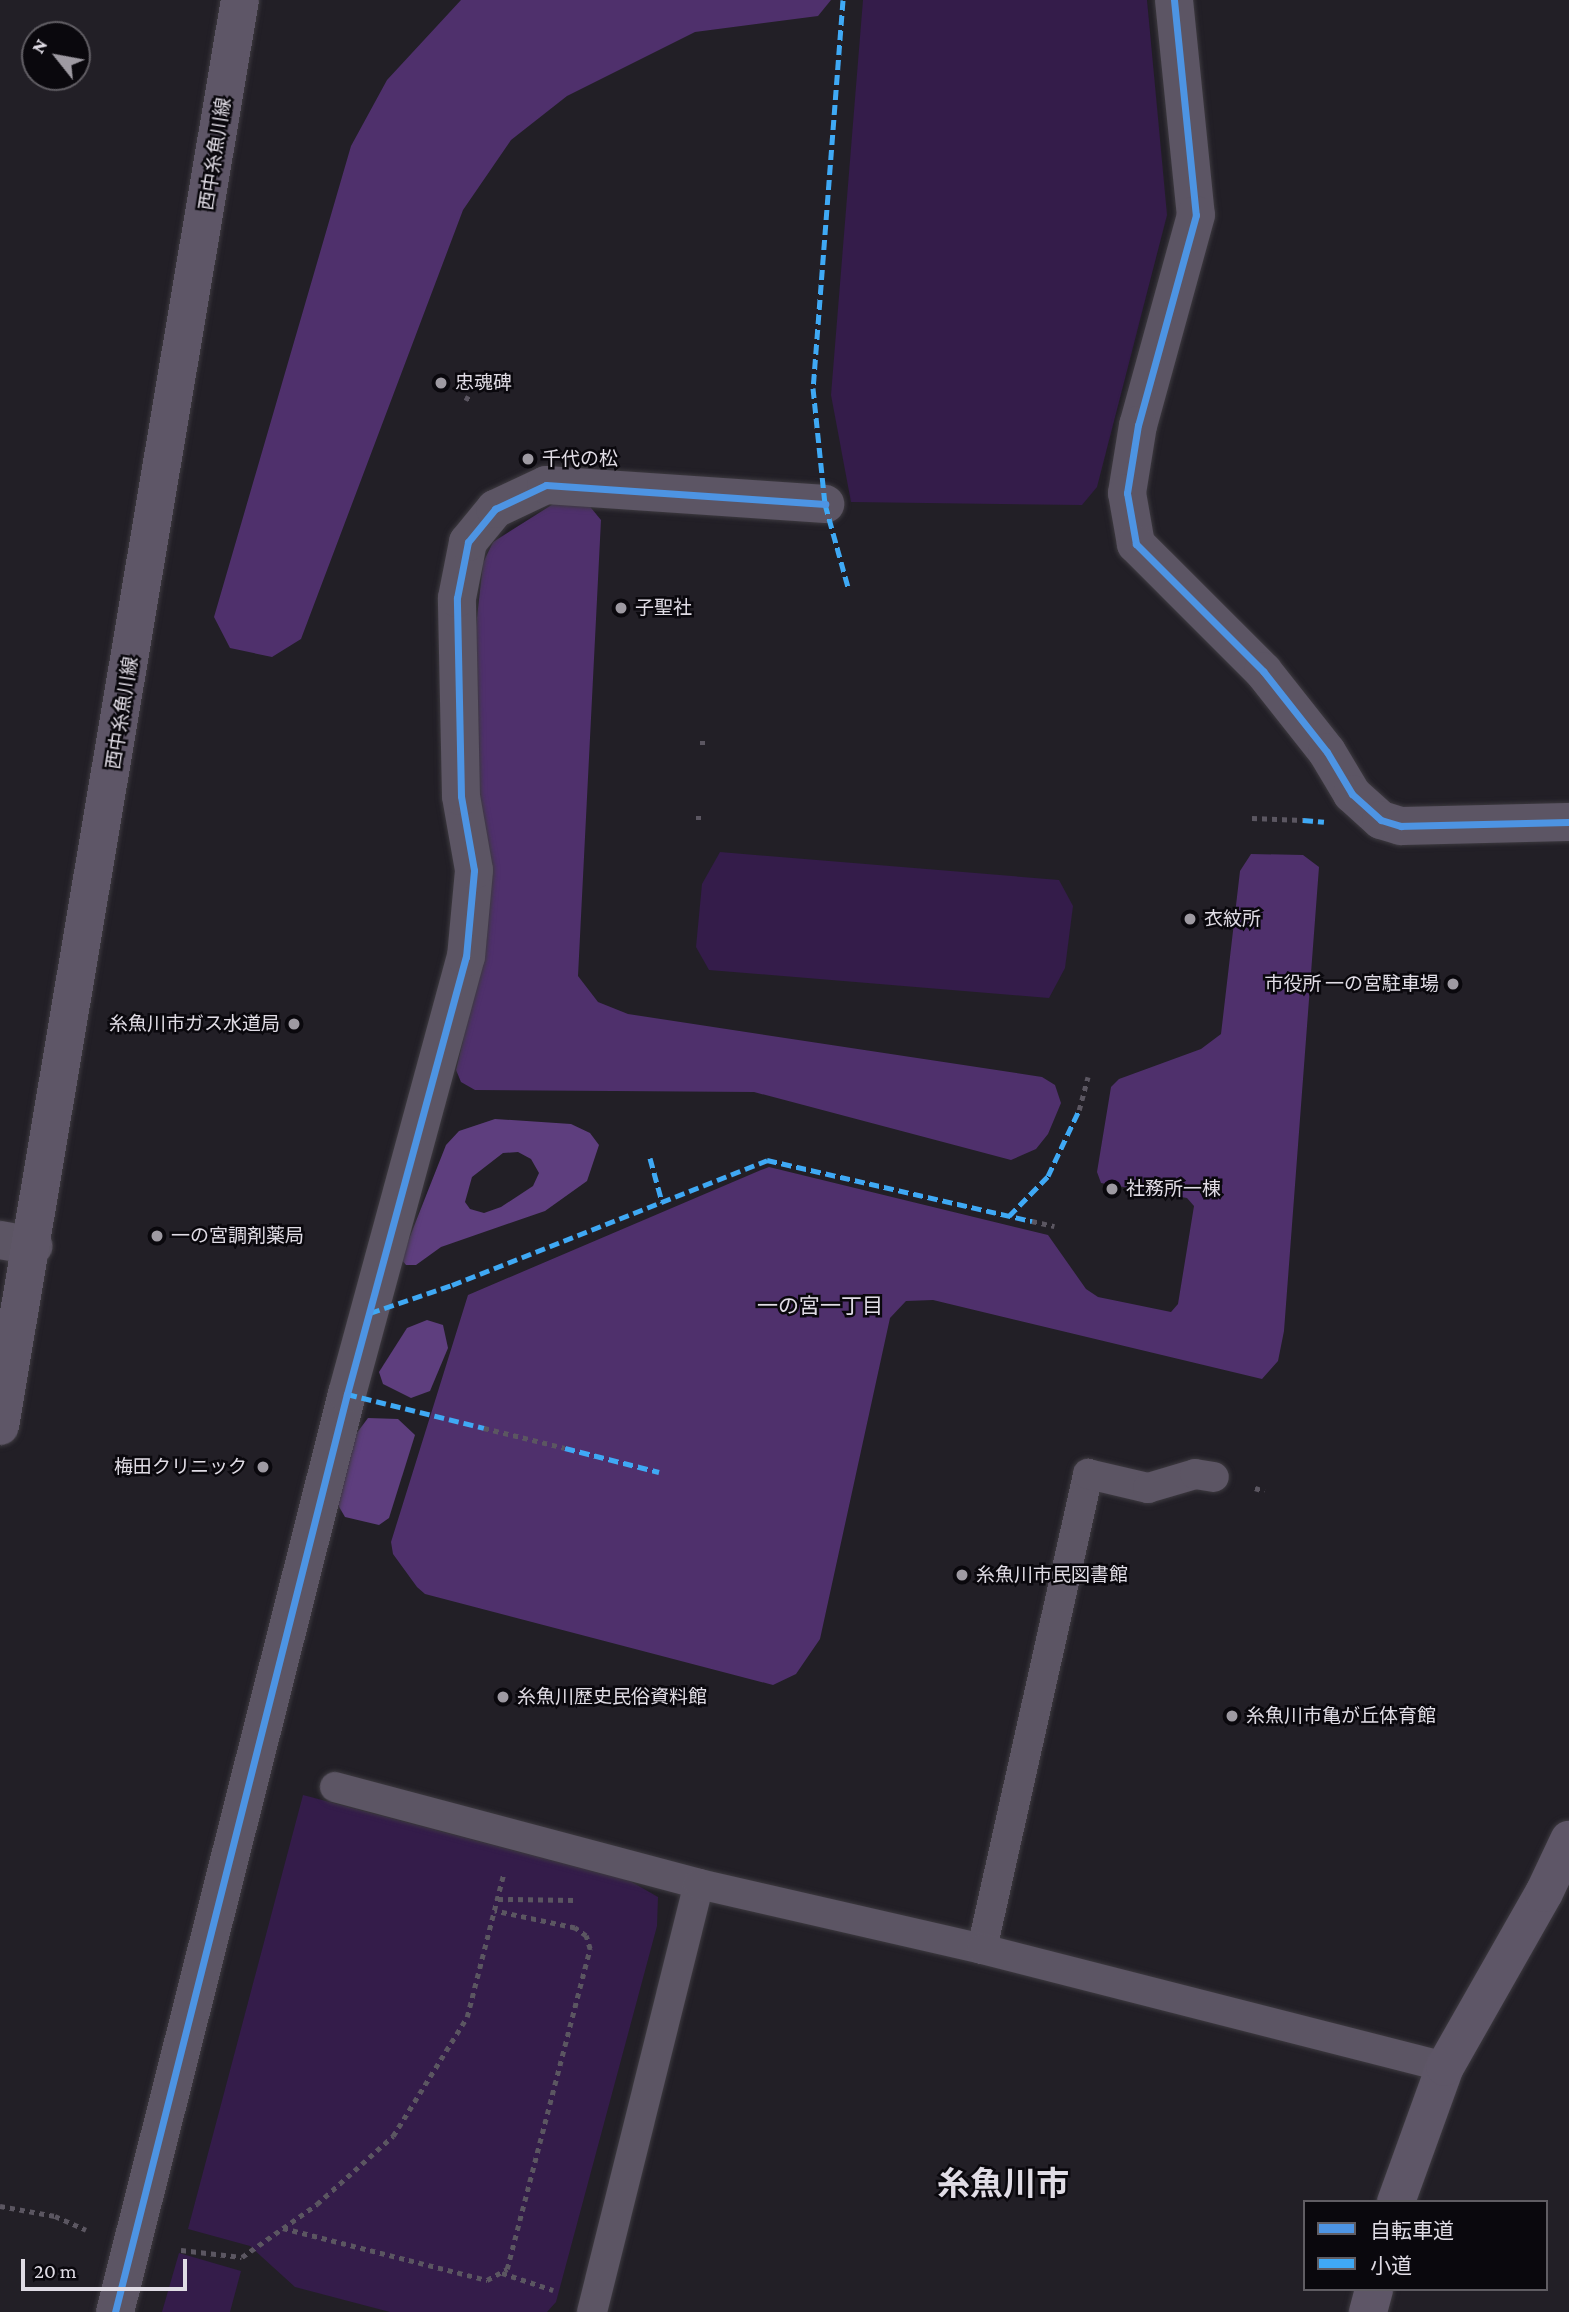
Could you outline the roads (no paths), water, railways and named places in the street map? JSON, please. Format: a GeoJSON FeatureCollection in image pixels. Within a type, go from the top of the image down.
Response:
{"type":"FeatureCollection","features":[{"type":"Feature","properties":{"kind":"main road","name":"西中糸魚川線"},"geometry":{"type":"LineString","coordinates":[[0,1426],[17,1243],[240,0]]}},
{"type":"Feature","properties":{"kind":"main road"},"geometry":{"type":"LineString","coordinates":[[1397,2200],[1445,2067],[1544,1893],[1569,1840]]}},
{"type":"Feature","properties":{"kind":"main road"},"geometry":{"type":"LineString","coordinates":[[1368,2312],[1373,2291]]}},
{"type":"Feature","properties":{"kind":"street"},"geometry":{"type":"LineString","coordinates":[[1174,0],[1196,215],[1138,425],[1127,493],[1136,544],[1263,671],[1327,752],[1352,794],[1381,820],[1401,826],[1569,822]]}},
{"type":"Feature","properties":{"kind":"street"},"geometry":{"type":"LineString","coordinates":[[115,2312],[348,1394],[466,957],[474,870],[461,796],[457,598],[468,542],[495,509],[546,485],[825,504]]}},
{"type":"Feature","properties":{"kind":"lane"},"geometry":{"type":"LineString","coordinates":[[982,1949],[1088,1474],[1148,1488],[1195,1474],[1214,1477]]}},
{"type":"Feature","properties":{"kind":"lane"},"geometry":{"type":"LineString","coordinates":[[335,1787],[699,1884],[982,1949],[1445,2067]]}},
{"type":"Feature","properties":{"kind":"lane"},"geometry":{"type":"LineString","coordinates":[[593,2308],[699,1884]]}},
{"type":"Feature","properties":{"kind":"place","name":"忠魂碑"},"geometry":{"type":"Point","coordinates":[441,383]}},
{"type":"Feature","properties":{"kind":"place","name":"千代の松"},"geometry":{"type":"Point","coordinates":[528,459]}},
{"type":"Feature","properties":{"kind":"place","name":"子聖社"},"geometry":{"type":"Point","coordinates":[621,608]}},
{"type":"Feature","properties":{"kind":"place","name":"衣紋所"},"geometry":{"type":"Point","coordinates":[1190,919]}},
{"type":"Feature","properties":{"kind":"place","name":"市役所 一の宮駐車場"},"geometry":{"type":"Point","coordinates":[1453,984]}},
{"type":"Feature","properties":{"kind":"place","name":"糸魚川市ガス水道局"},"geometry":{"type":"Point","coordinates":[294,1024]}},
{"type":"Feature","properties":{"kind":"place","name":"社務所一棟"},"geometry":{"type":"Point","coordinates":[1112,1189]}},
{"type":"Feature","properties":{"kind":"place","name":"一の宮調剤薬局"},"geometry":{"type":"Point","coordinates":[157,1236]}},
{"type":"Feature","properties":{"kind":"place","name":"梅田クリニック"},"geometry":{"type":"Point","coordinates":[263,1467]}},
{"type":"Feature","properties":{"kind":"place","name":"糸魚川市民図書館"},"geometry":{"type":"Point","coordinates":[962,1575]}},
{"type":"Feature","properties":{"kind":"place","name":"糸魚川歴史民俗資料館"},"geometry":{"type":"Point","coordinates":[503,1697]}},
{"type":"Feature","properties":{"kind":"place","name":"糸魚川市亀が丘体育館"},"geometry":{"type":"Point","coordinates":[1232,1716]}},
{"type":"Feature","properties":{"kind":"district","name":"一の宮一丁目"},"geometry":{"type":"Point","coordinates":[820,1306]}},
{"type":"Feature","properties":{"kind":"district","name":"糸魚川市"},"geometry":{"type":"Point","coordinates":[1003,2184]}}]}
